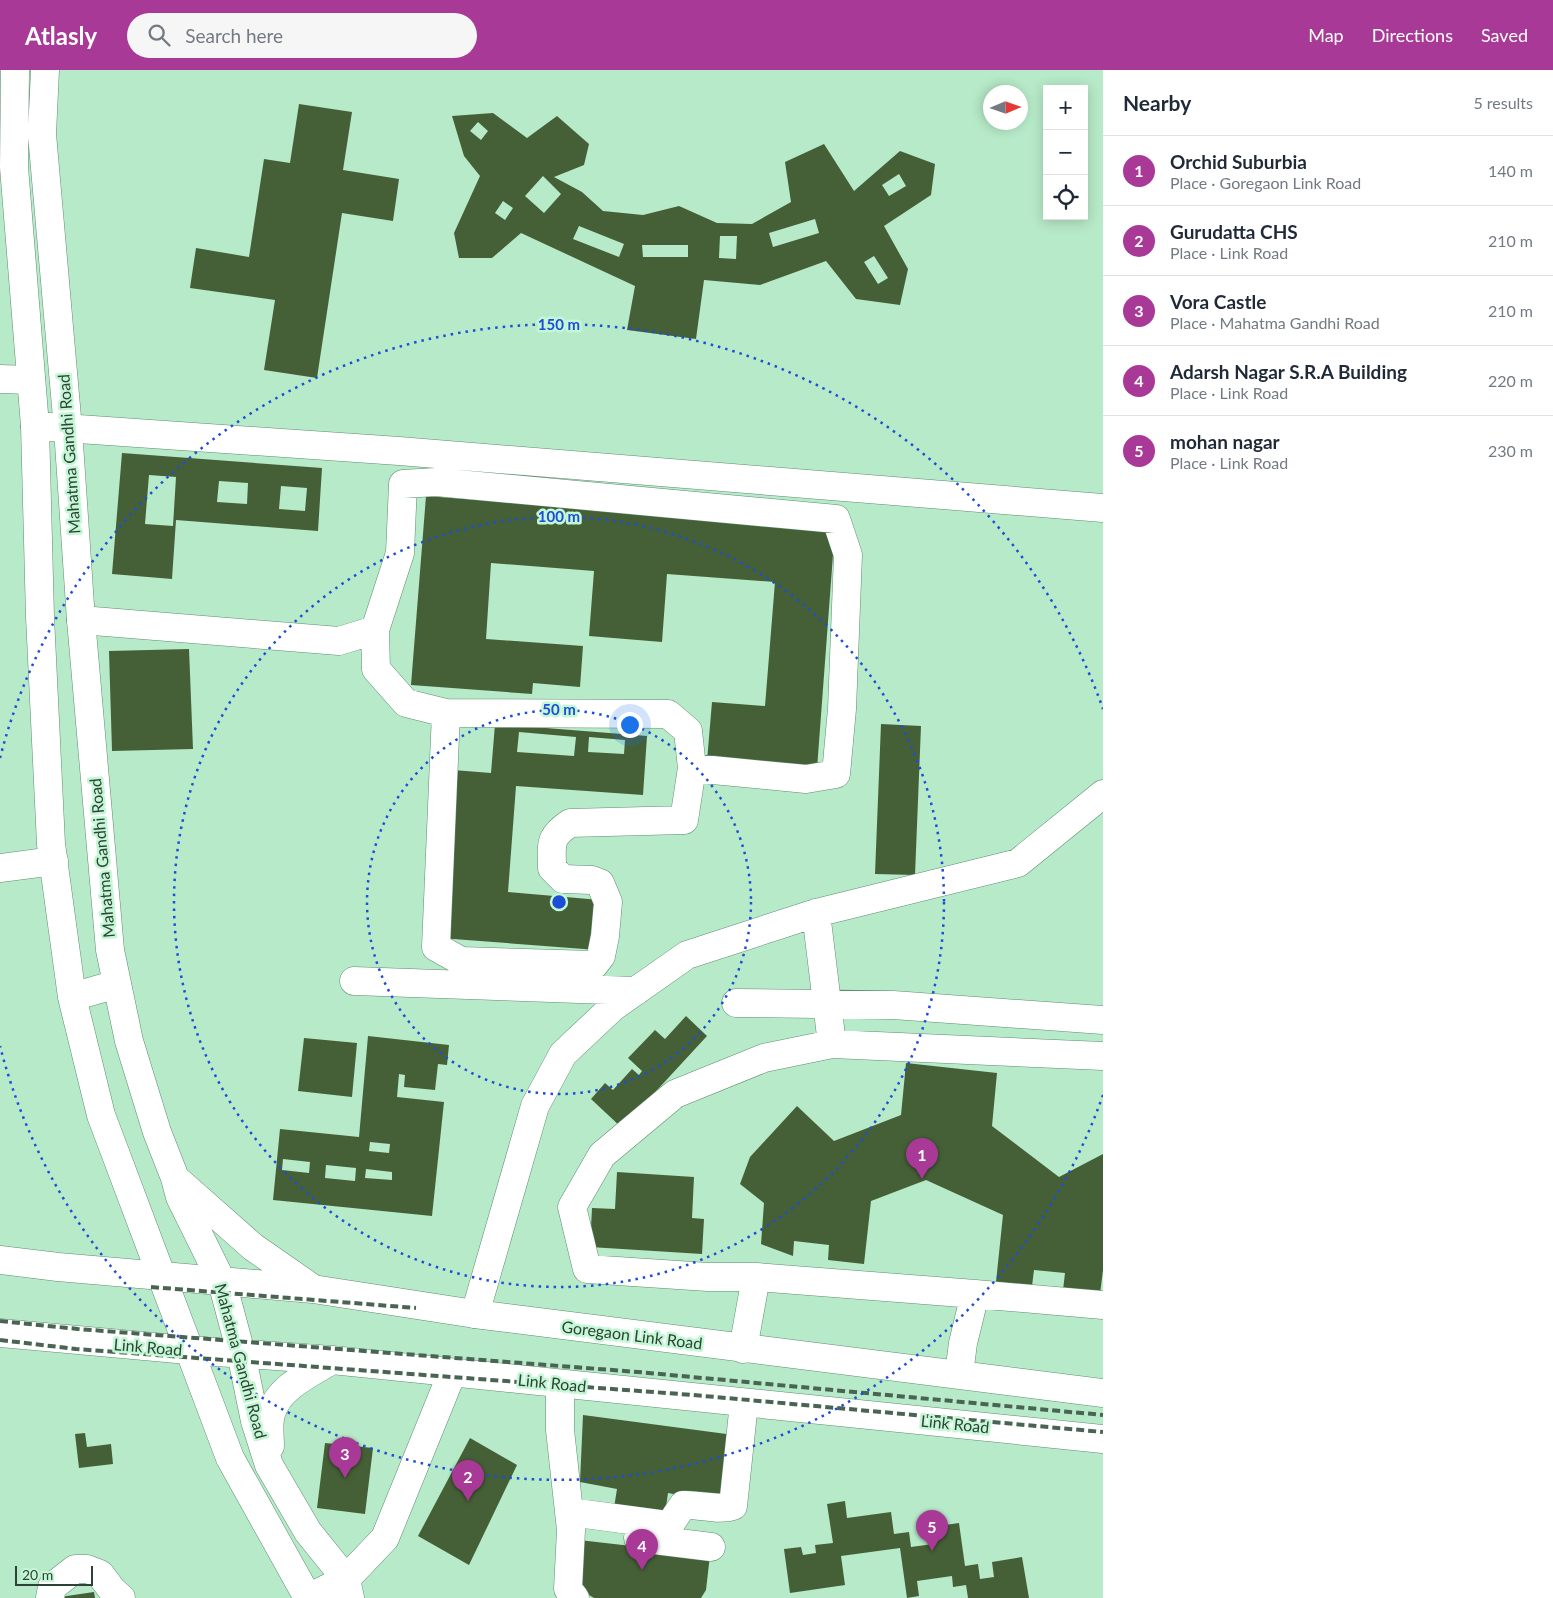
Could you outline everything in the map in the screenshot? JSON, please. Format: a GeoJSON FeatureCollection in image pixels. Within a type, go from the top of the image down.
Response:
{"type":"FeatureCollection","features":[{"type":"Feature","properties":{"kind":"main road","name":"Mahatma Gandhi Road"},"geometry":{"type":"LineString","coordinates":[[15,70],[14,167],[35,426],[40,617],[51,834],[72,997],[101,1114],[230,1458],[308,1598]]}},
{"type":"Feature","properties":{"kind":"main road","name":"Mahatma Gandhi Road"},"geometry":{"type":"LineString","coordinates":[[45,70],[42,134],[110,950],[130,1041],[157,1132],[175,1178],[180,1197],[222,1282],[241,1353],[255,1421],[269,1465],[308,1532],[348,1589]]}},
{"type":"Feature","properties":{"kind":"main road"},"geometry":{"type":"LineString","coordinates":[[0,379],[31,380]]}},
{"type":"Feature","properties":{"kind":"main road"},"geometry":{"type":"LineString","coordinates":[[35,426],[418,452],[1103,508]]}},
{"type":"Feature","properties":{"kind":"main road"},"geometry":{"type":"LineString","coordinates":[[446,713],[436,948],[462,961],[594,965],[602,956],[606,936],[608,902],[600,883],[592,880],[563,879],[552,868],[552,846],[556,832],[570,823],[684,820],[692,768],[688,731],[668,714],[446,713],[406,703],[376,669],[374,630],[400,553],[403,484],[436,482],[836,520],[848,555],[842,709],[836,774],[806,779],[692,768]]}},
{"type":"Feature","properties":{"kind":"main road"},"geometry":{"type":"LineString","coordinates":[[81,620],[339,641],[374,630]]}},
{"type":"Feature","properties":{"kind":"main road"},"geometry":{"type":"LineString","coordinates":[[475,1314],[535,1106],[563,1054],[613,1007],[687,955],[816,913],[1018,863],[1103,794]]}},
{"type":"Feature","properties":{"kind":"main road"},"geometry":{"type":"LineString","coordinates":[[0,868],[54,861]]}},
{"type":"Feature","properties":{"kind":"main road"},"geometry":{"type":"LineString","coordinates":[[816,913],[832,1044]]}},
{"type":"Feature","properties":{"kind":"main road"},"geometry":{"type":"LineString","coordinates":[[354,981],[636,991]]}},
{"type":"Feature","properties":{"kind":"main road"},"geometry":{"type":"LineString","coordinates":[[72,997],[117,984]]}},
{"type":"Feature","properties":{"kind":"main road"},"geometry":{"type":"LineString","coordinates":[[736,1002],[893,1005],[1103,1020]]}},
{"type":"Feature","properties":{"kind":"main road"},"geometry":{"type":"LineString","coordinates":[[1103,1056],[832,1044],[764,1058],[675,1094],[602,1155],[572,1207],[587,1269],[708,1277],[756,1277],[1103,1304]]}},
{"type":"Feature","properties":{"kind":"main road"},"geometry":{"type":"LineString","coordinates":[[175,1178],[253,1247],[313,1289]]}},
{"type":"Feature","properties":{"kind":"main road"},"geometry":{"type":"LineString","coordinates":[[0,1260],[162,1276]]}},
{"type":"Feature","properties":{"kind":"main road","name":"Goregaon Link Road"},"geometry":{"type":"LineString","coordinates":[[162,1276],[313,1289],[475,1314],[1103,1393]]}},
{"type":"Feature","properties":{"kind":"main road"},"geometry":{"type":"LineString","coordinates":[[743,1349],[756,1277]]}},
{"type":"Feature","properties":{"kind":"main road"},"geometry":{"type":"LineString","coordinates":[[959,1374],[963,1343],[975,1294]]}},
{"type":"Feature","properties":{"kind":"main road","name":"Link Road"},"geometry":{"type":"LineString","coordinates":[[0,1333],[188,1350],[332,1360],[1103,1439]]}},
{"type":"Feature","properties":{"kind":"main road"},"geometry":{"type":"LineString","coordinates":[[269,1465],[271,1414],[282,1394],[293,1384],[332,1360]]}},
{"type":"Feature","properties":{"kind":"main road"},"geometry":{"type":"LineString","coordinates":[[308,1598],[348,1589],[385,1538],[452,1373]]}},
{"type":"Feature","properties":{"kind":"main road"},"geometry":{"type":"LineString","coordinates":[[565,1385],[566,1429],[574,1518],[568,1589],[575,1598]]}},
{"type":"Feature","properties":{"kind":"main road"},"geometry":{"type":"LineString","coordinates":[[574,1518],[667,1525],[673,1520],[683,1505],[695,1504],[725,1508],[733,1506],[744,1402]]}},
{"type":"Feature","properties":{"kind":"main road"},"geometry":{"type":"LineString","coordinates":[[574,1518],[711,1547]]}},
{"type":"Feature","properties":{"kind":"main road"},"geometry":{"type":"LineString","coordinates":[[50,1598],[52,1586],[75,1569],[87,1569],[100,1574],[112,1590],[121,1598]]}},
{"type":"Feature","properties":{"kind":"building"},"geometry":{"type":"Polygon","coordinates":[[[299,104],[352,112],[343,170],[399,179],[393,221],[342,213],[317,378],[264,370],[275,300],[190,288],[196,248],[249,257],[264,159],[290,163],[299,104]]]}},
{"type":"Feature","properties":{"kind":"building"},"geometry":{"type":"Polygon","coordinates":[[[493,113],[527,138],[557,116],[589,144],[584,165],[554,177],[582,192],[603,211],[643,215],[679,206],[717,223],[752,224],[791,202],[785,162],[824,144],[854,191],[900,151],[935,164],[931,195],[884,226],[908,269],[900,305],[856,299],[826,261],[760,285],[704,280],[696,339],[627,330],[635,286],[521,233],[492,258],[459,258],[454,233],[480,176],[464,156],[452,116],[493,113]],[[478,122],[470,131],[481,140],[488,131],[478,122]],[[899,174],[882,185],[889,196],[906,186],[899,174]],[[543,176],[525,196],[544,213],[561,194],[543,176]],[[503,201],[495,213],[505,220],[513,208],[503,201]],[[815,219],[769,233],[773,247],[819,233],[815,219]],[[579,226],[573,239],[619,257],[624,244],[579,226]],[[720,236],[719,258],[736,259],[737,236],[720,236]],[[642,245],[643,257],[688,257],[688,245],[642,245]],[[874,256],[864,262],[878,284],[888,278],[874,256]]]}},
{"type":"Feature","properties":{"kind":"building"},"geometry":{"type":"Polygon","coordinates":[[[122,453],[322,468],[318,531],[176,520],[172,579],[112,574],[122,453]],[[149,475],[145,524],[173,526],[176,477],[149,475]],[[219,481],[217,502],[247,504],[248,483],[219,481]],[[281,486],[279,509],[305,511],[307,488],[281,486]]]}},
{"type":"Feature","properties":{"kind":"building"},"geometry":{"type":"Polygon","coordinates":[[[426,496],[835,528],[817,769],[707,761],[712,702],[765,706],[775,582],[667,574],[662,642],[589,636],[594,571],[491,563],[486,639],[583,646],[580,687],[533,683],[532,694],[411,685],[426,496]]]}},
{"type":"Feature","properties":{"kind":"building"},"geometry":{"type":"Polygon","coordinates":[[[189,649],[193,749],[112,751],[109,651],[189,649]]]}},
{"type":"Feature","properties":{"kind":"building"},"geometry":{"type":"Polygon","coordinates":[[[495,724],[647,736],[643,795],[516,786],[508,892],[600,900],[597,950],[440,938],[453,770],[491,773],[495,724]],[[519,732],[517,752],[574,756],[576,737],[519,732]],[[589,737],[588,752],[624,754],[625,740],[589,737]]]}},
{"type":"Feature","properties":{"kind":"building"},"geometry":{"type":"Polygon","coordinates":[[[881,724],[921,726],[915,875],[875,874],[881,724]]]}},
{"type":"Feature","properties":{"kind":"building"},"geometry":{"type":"Polygon","coordinates":[[[686,1016],[707,1036],[622,1128],[591,1099],[605,1083],[613,1090],[632,1069],[639,1075],[642,1071],[628,1058],[655,1030],[665,1039],[686,1016]]]}},
{"type":"Feature","properties":{"kind":"building"},"geometry":{"type":"Polygon","coordinates":[[[368,1036],[449,1045],[447,1065],[438,1064],[435,1090],[404,1087],[405,1075],[399,1074],[397,1097],[444,1102],[432,1216],[273,1200],[280,1129],[359,1137],[368,1036]],[[370,1142],[369,1151],[389,1153],[390,1144],[370,1142]],[[283,1159],[282,1170],[309,1173],[310,1162],[283,1159]],[[326,1165],[325,1178],[355,1181],[356,1168],[326,1165]],[[366,1169],[365,1178],[392,1180],[392,1172],[366,1169]]]}},
{"type":"Feature","properties":{"kind":"building"},"geometry":{"type":"Polygon","coordinates":[[[304,1038],[357,1043],[352,1097],[298,1091],[304,1038]]]}},
{"type":"Feature","properties":{"kind":"building"},"geometry":{"type":"Polygon","coordinates":[[[906,1063],[997,1073],[992,1126],[1059,1177],[1103,1154],[1103,1270],[1100,1294],[1063,1290],[1065,1273],[1034,1270],[1032,1286],[996,1282],[1003,1215],[926,1180],[871,1201],[864,1264],[828,1260],[829,1245],[794,1241],[793,1256],[761,1244],[764,1203],[740,1184],[750,1157],[797,1106],[834,1141],[901,1115],[906,1063]]]}},
{"type":"Feature","properties":{"kind":"building"},"geometry":{"type":"Polygon","coordinates":[[[617,1172],[694,1177],[692,1218],[704,1219],[702,1254],[590,1247],[592,1208],[615,1209],[617,1172]]]}},
{"type":"Feature","properties":{"kind":"building"},"geometry":{"type":"Polygon","coordinates":[[[583,1415],[734,1435],[725,1503],[668,1493],[664,1521],[613,1514],[617,1489],[580,1482],[583,1415]]]}},
{"type":"Feature","properties":{"kind":"building"},"geometry":{"type":"Polygon","coordinates":[[[85,1433],[87,1447],[111,1444],[113,1464],[79,1468],[75,1434],[85,1433]]]}},
{"type":"Feature","properties":{"kind":"building"},"geometry":{"type":"Polygon","coordinates":[[[470,1438],[517,1465],[469,1565],[418,1536],[470,1438]]]}},
{"type":"Feature","properties":{"kind":"building"},"geometry":{"type":"Polygon","coordinates":[[[325,1443],[373,1448],[365,1514],[317,1508],[325,1443]]]}},
{"type":"Feature","properties":{"kind":"building"},"geometry":{"type":"Polygon","coordinates":[[[845,1501],[847,1518],[891,1512],[894,1534],[909,1532],[911,1547],[933,1544],[931,1527],[959,1523],[965,1566],[978,1564],[980,1579],[994,1577],[992,1562],[1022,1557],[1029,1598],[968,1598],[966,1585],[953,1587],[952,1576],[917,1581],[919,1596],[907,1598],[900,1548],[841,1556],[845,1585],[790,1593],[784,1549],[801,1547],[803,1555],[816,1553],[815,1545],[833,1543],[827,1504],[845,1501]]]}},
{"type":"Feature","properties":{"kind":"building"},"geometry":{"type":"Polygon","coordinates":[[[579,1540],[710,1555],[706,1590],[701,1598],[594,1598],[574,1586],[579,1540]]]}},
{"type":"Feature","properties":{"kind":"building"},"geometry":{"type":"Polygon","coordinates":[[[94,1592],[95,1598],[60,1598],[60,1597],[94,1592]]]}},
{"type":"Feature","properties":{"kind":"railway"},"geometry":{"type":"LineString","coordinates":[[151,1287],[416,1308]]}},
{"type":"Feature","properties":{"kind":"railway"},"geometry":{"type":"LineString","coordinates":[[0,1321],[78,1329],[638,1372],[1103,1415]]}},
{"type":"Feature","properties":{"kind":"railway"},"geometry":{"type":"LineString","coordinates":[[0,1340],[76,1349],[693,1395],[1103,1432]]}},
{"type":"Feature","properties":{"kind":"place","name":"Orchid Suburbia"},"geometry":{"type":"Point","coordinates":[922,1179]}},
{"type":"Feature","properties":{"kind":"place","name":"Vora Castle"},"geometry":{"type":"Point","coordinates":[345,1478]}},
{"type":"Feature","properties":{"kind":"place","name":"Gurudatta CHS"},"geometry":{"type":"Point","coordinates":[468,1501]}},
{"type":"Feature","properties":{"kind":"place","name":"mohan nagar"},"geometry":{"type":"Point","coordinates":[932,1551]}},
{"type":"Feature","properties":{"kind":"place","name":"Adarsh Nagar S.R.A Building"},"geometry":{"type":"Point","coordinates":[642,1570]}}]}
